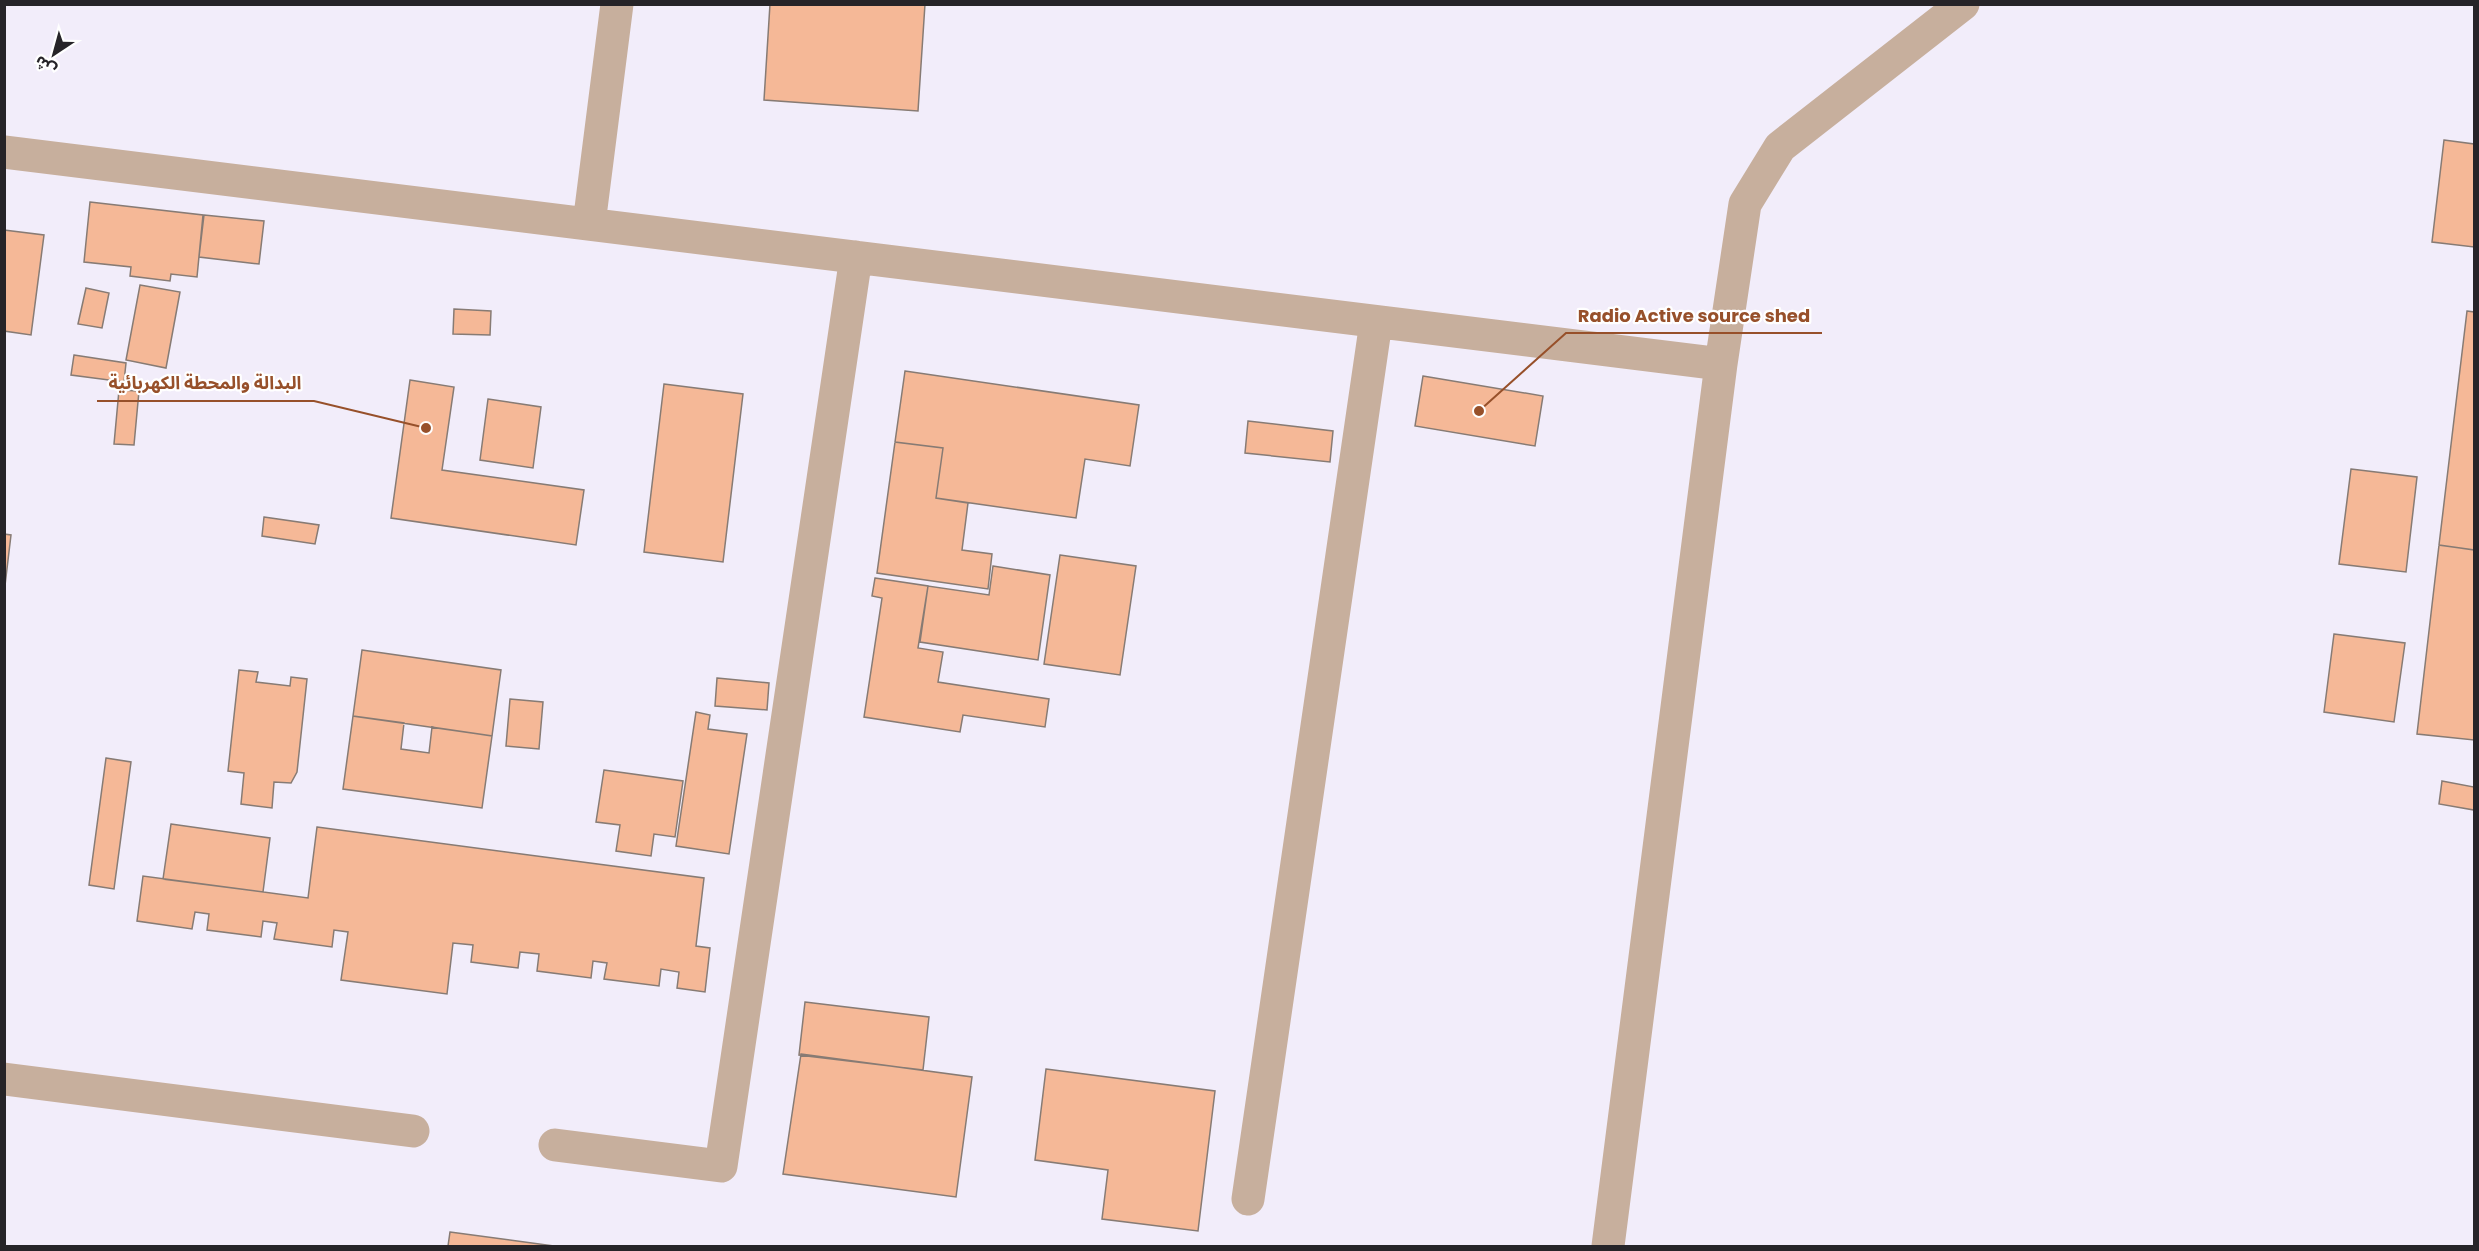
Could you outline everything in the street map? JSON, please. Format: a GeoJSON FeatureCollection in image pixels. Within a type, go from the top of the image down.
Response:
{"type":"FeatureCollection","features":[{"type":"Feature","properties":{"kind":"lane"},"geometry":{"type":"LineString","coordinates":[[589,224],[617,4]]}},
{"type":"Feature","properties":{"kind":"lane"},"geometry":{"type":"LineString","coordinates":[[1608,1246],[1721,364],[1745,204],[1780,147],[1963,4]]}},
{"type":"Feature","properties":{"kind":"lane"},"geometry":{"type":"LineString","coordinates":[[4,152],[1721,364]]}},
{"type":"Feature","properties":{"kind":"lane"},"geometry":{"type":"LineString","coordinates":[[555,1145],[721,1166],[856,257]]}},
{"type":"Feature","properties":{"kind":"lane"},"geometry":{"type":"LineString","coordinates":[[1248,1199],[1376,322]]}},
{"type":"Feature","properties":{"kind":"lane"},"geometry":{"type":"LineString","coordinates":[[4,1078],[413,1131]]}},
{"type":"Feature","properties":{"kind":"building"},"geometry":{"type":"Polygon","coordinates":[[[770,4],[925,4],[918,111],[764,100],[770,4]]]}},
{"type":"Feature","properties":{"kind":"building"},"geometry":{"type":"Polygon","coordinates":[[[2444,140],[2474,144],[2474,247],[2432,242],[2444,140]]]}},
{"type":"Feature","properties":{"kind":"building"},"geometry":{"type":"Polygon","coordinates":[[[90,202],[203,215],[197,277],[171,274],[170,281],[130,276],[131,267],[84,262],[90,202]]]}},
{"type":"Feature","properties":{"kind":"building"},"geometry":{"type":"Polygon","coordinates":[[[204,215],[264,221],[259,264],[199,257],[204,215]]]}},
{"type":"Feature","properties":{"kind":"building"},"geometry":{"type":"Polygon","coordinates":[[[4,230],[44,235],[31,335],[4,331],[4,230]]]}},
{"type":"Feature","properties":{"kind":"building"},"geometry":{"type":"Polygon","coordinates":[[[140,285],[180,292],[166,368],[126,360],[140,285]]]}},
{"type":"Feature","properties":{"kind":"building"},"geometry":{"type":"Polygon","coordinates":[[[86,288],[109,293],[102,328],[78,324],[86,288]]]}},
{"type":"Feature","properties":{"kind":"building"},"geometry":{"type":"Polygon","coordinates":[[[454,309],[491,311],[490,335],[453,334],[454,309]]]}},
{"type":"Feature","properties":{"kind":"building"},"geometry":{"type":"Polygon","coordinates":[[[2467,311],[2474,312],[2474,550],[2439,545],[2467,311]]]}},
{"type":"Feature","properties":{"kind":"building"},"geometry":{"type":"Polygon","coordinates":[[[74,355],[126,363],[124,382],[71,375],[74,355]]]}},
{"type":"Feature","properties":{"kind":"building"},"geometry":{"type":"Polygon","coordinates":[[[905,371],[1139,405],[1130,466],[1085,459],[1076,518],[936,498],[943,448],[895,442],[905,371]]]}},
{"type":"Feature","properties":{"kind":"building"},"geometry":{"type":"Polygon","coordinates":[[[1423,376],[1543,396],[1535,446],[1415,426],[1423,376]]]}},
{"type":"Feature","properties":{"kind":"building"},"geometry":{"type":"Polygon","coordinates":[[[410,380],[454,387],[442,470],[584,490],[576,545],[391,518],[410,380]]]}},
{"type":"Feature","properties":{"kind":"building"},"geometry":{"type":"Polygon","coordinates":[[[664,384],[743,394],[723,562],[644,552],[664,384]]]}},
{"type":"Feature","properties":{"kind":"building"},"geometry":{"type":"Polygon","coordinates":[[[119,390],[139,391],[134,445],[114,444],[119,390]]]}},
{"type":"Feature","properties":{"kind":"building"},"geometry":{"type":"Polygon","coordinates":[[[488,399],[541,407],[533,468],[480,460],[488,399]]]}},
{"type":"Feature","properties":{"kind":"building"},"geometry":{"type":"Polygon","coordinates":[[[1248,421],[1333,431],[1330,462],[1245,453],[1248,421]]]}},
{"type":"Feature","properties":{"kind":"building"},"geometry":{"type":"Polygon","coordinates":[[[895,442],[943,448],[936,498],[968,503],[962,550],[992,554],[988,589],[877,573],[895,442]]]}},
{"type":"Feature","properties":{"kind":"building"},"geometry":{"type":"Polygon","coordinates":[[[2351,469],[2417,477],[2406,572],[2339,564],[2351,469]]]}},
{"type":"Feature","properties":{"kind":"building"},"geometry":{"type":"Polygon","coordinates":[[[264,517],[319,525],[315,544],[262,536],[264,517]]]}},
{"type":"Feature","properties":{"kind":"building"},"geometry":{"type":"Polygon","coordinates":[[[4,534],[11,535],[4,594],[4,534]]]}},
{"type":"Feature","properties":{"kind":"building"},"geometry":{"type":"Polygon","coordinates":[[[2439,545],[2474,550],[2474,740],[2417,734],[2439,545]]]}},
{"type":"Feature","properties":{"kind":"building"},"geometry":{"type":"Polygon","coordinates":[[[1060,555],[1136,566],[1120,675],[1044,664],[1060,555]]]}},
{"type":"Feature","properties":{"kind":"building"},"geometry":{"type":"Polygon","coordinates":[[[993,566],[1050,575],[1038,660],[920,642],[928,586],[989,595],[993,566]]]}},
{"type":"Feature","properties":{"kind":"building"},"geometry":{"type":"Polygon","coordinates":[[[875,578],[928,586],[918,648],[943,652],[938,682],[1049,699],[1045,727],[963,715],[960,732],[864,717],[882,598],[872,596],[875,578]]]}},
{"type":"Feature","properties":{"kind":"building"},"geometry":{"type":"Polygon","coordinates":[[[2334,634],[2405,643],[2394,722],[2324,712],[2334,634]]]}},
{"type":"Feature","properties":{"kind":"building"},"geometry":{"type":"Polygon","coordinates":[[[362,650],[501,670],[492,736],[353,716],[362,650]]]}},
{"type":"Feature","properties":{"kind":"building"},"geometry":{"type":"Polygon","coordinates":[[[239,670],[258,672],[256,682],[290,686],[291,677],[307,679],[297,772],[291,783],[274,782],[272,808],[241,804],[244,773],[228,771],[239,670]]]}},
{"type":"Feature","properties":{"kind":"building"},"geometry":{"type":"Polygon","coordinates":[[[717,678],[769,683],[767,710],[715,706],[717,678]]]}},
{"type":"Feature","properties":{"kind":"building"},"geometry":{"type":"Polygon","coordinates":[[[510,699],[543,702],[539,749],[506,746],[510,699]]]}},
{"type":"Feature","properties":{"kind":"building"},"geometry":{"type":"Polygon","coordinates":[[[696,712],[710,715],[708,729],[747,734],[729,854],[676,846],[696,712]]]}},
{"type":"Feature","properties":{"kind":"building"},"geometry":{"type":"Polygon","coordinates":[[[353,716],[404,723],[401,749],[429,753],[432,727],[492,736],[482,808],[343,789],[353,716]]]}},
{"type":"Feature","properties":{"kind":"building"},"geometry":{"type":"Polygon","coordinates":[[[106,758],[131,762],[114,889],[89,885],[106,758]]]}},
{"type":"Feature","properties":{"kind":"building"},"geometry":{"type":"Polygon","coordinates":[[[604,770],[683,781],[675,837],[654,834],[651,856],[616,851],[620,825],[596,822],[604,770]]]}},
{"type":"Feature","properties":{"kind":"building"},"geometry":{"type":"Polygon","coordinates":[[[2442,781],[2474,787],[2474,810],[2439,804],[2442,781]]]}},
{"type":"Feature","properties":{"kind":"building"},"geometry":{"type":"Polygon","coordinates":[[[171,824],[270,838],[263,892],[163,879],[171,824]]]}},
{"type":"Feature","properties":{"kind":"building"},"geometry":{"type":"Polygon","coordinates":[[[317,827],[704,878],[696,946],[710,948],[705,992],[677,988],[679,972],[661,969],[659,986],[604,979],[607,963],[593,961],[591,978],[537,971],[539,954],[520,952],[518,968],[471,962],[473,945],[453,943],[447,994],[341,980],[348,932],[334,930],[332,947],[274,939],[277,923],[263,921],[261,937],[207,930],[209,914],[195,912],[192,929],[137,921],[143,876],[308,898],[317,827]]]}},
{"type":"Feature","properties":{"kind":"building"},"geometry":{"type":"Polygon","coordinates":[[[805,1002],[929,1017],[923,1070],[799,1055],[805,1002]]]}},
{"type":"Feature","properties":{"kind":"building"},"geometry":{"type":"Polygon","coordinates":[[[801,1054],[972,1077],[956,1197],[783,1174],[801,1054]]]}},
{"type":"Feature","properties":{"kind":"building"},"geometry":{"type":"Polygon","coordinates":[[[1046,1069],[1215,1091],[1198,1231],[1102,1219],[1108,1170],[1035,1160],[1046,1069]]]}},
{"type":"Feature","properties":{"kind":"building"},"geometry":{"type":"Polygon","coordinates":[[[450,1232],[554,1246],[448,1246],[450,1232]]]}},
{"type":"Feature","properties":{"kind":"place","name":"Radio Active source shed"},"geometry":{"type":"Point","coordinates":[1479,411]}},
{"type":"Feature","properties":{"kind":"place","name":"البدالة والمحطة الكهربائية"},"geometry":{"type":"Point","coordinates":[426,428]}}]}
